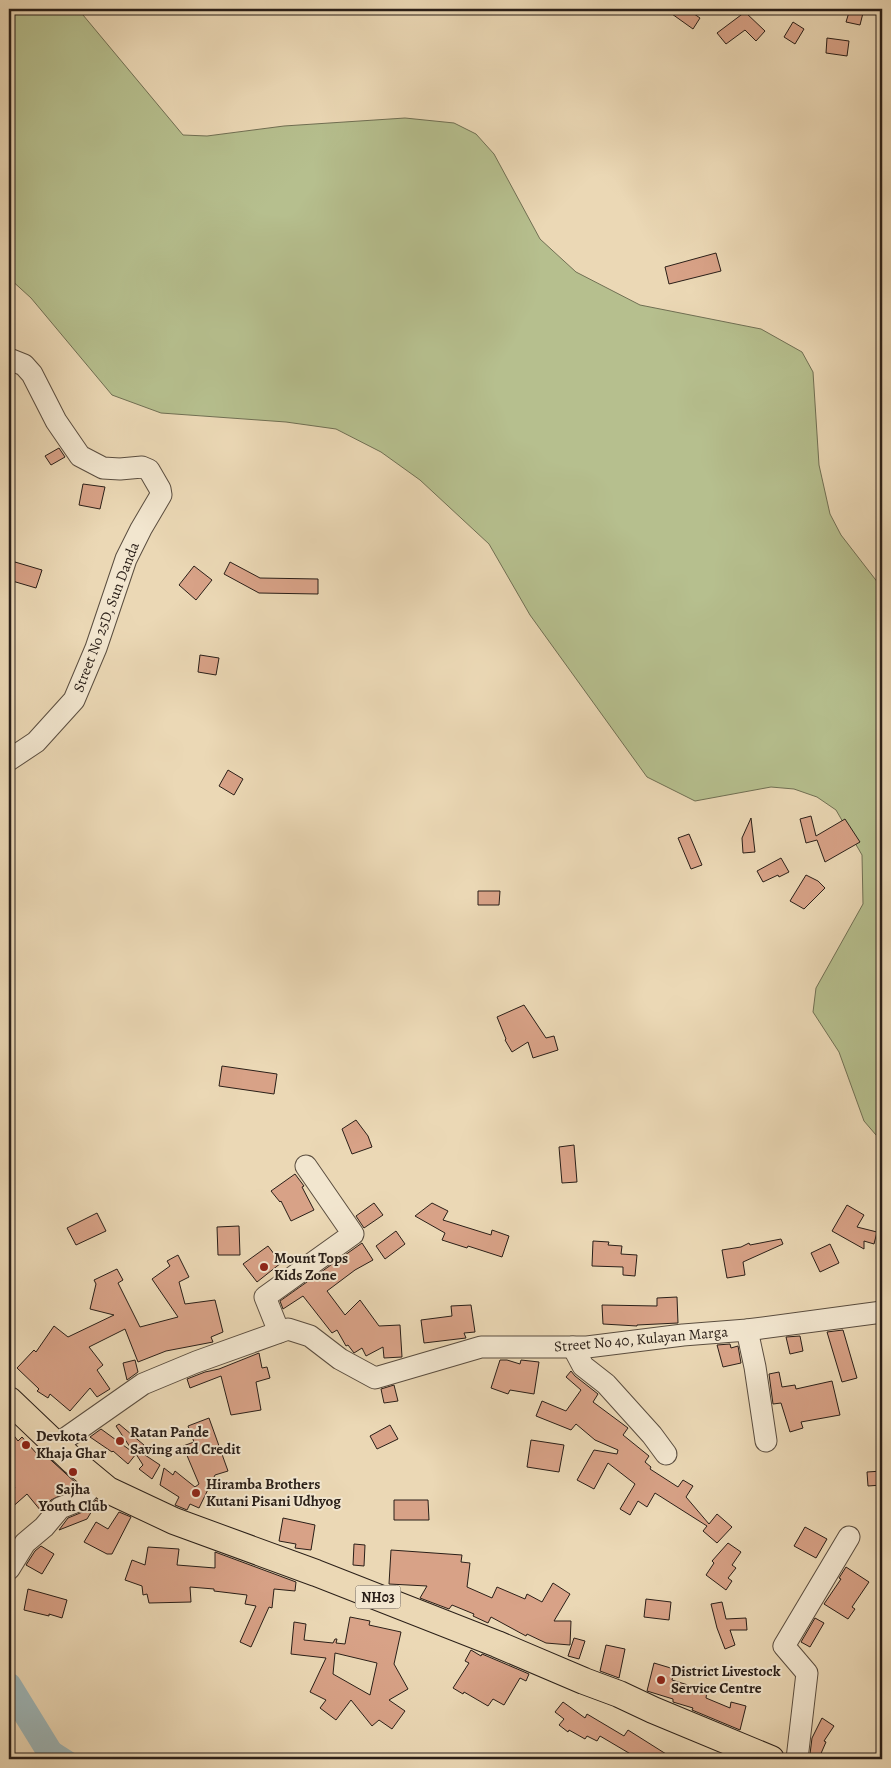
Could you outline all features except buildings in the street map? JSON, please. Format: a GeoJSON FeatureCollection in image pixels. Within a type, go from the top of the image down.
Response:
{"type":"FeatureCollection","features":[{"type":"Feature","properties":{"kind":"main road","name":"NH03"},"geometry":{"type":"LineString","coordinates":[[9,1400],[56,1445],[108,1490],[174,1521],[316,1573],[498,1644],[772,1759]]}},
{"type":"Feature","properties":{"kind":"street","name":"Street No 25D, Sun Danda"},"geometry":{"type":"LineString","coordinates":[[9,359],[24,365],[32,374],[56,421],[80,456],[103,468],[142,467],[149,470],[160,489],[161,495],[126,559],[96,648],[74,700],[36,742],[9,760]]}},
{"type":"Feature","properties":{"kind":"street"},"geometry":{"type":"LineString","coordinates":[[279,1332],[264,1297],[353,1234],[306,1166]]}},
{"type":"Feature","properties":{"kind":"street","name":"Street No 40, Kulayan Marga"},"geometry":{"type":"LineString","coordinates":[[56,1445],[143,1384],[196,1362],[288,1329],[310,1336],[340,1359],[375,1378],[481,1348],[573,1347],[747,1330],[882,1312]]}},
{"type":"Feature","properties":{"kind":"street"},"geometry":{"type":"LineString","coordinates":[[747,1330],[766,1441]]}},
{"type":"Feature","properties":{"kind":"street"},"geometry":{"type":"LineString","coordinates":[[573,1347],[583,1366],[606,1384],[652,1435],[666,1454]]}},
{"type":"Feature","properties":{"kind":"street"},"geometry":{"type":"LineString","coordinates":[[9,1569],[25,1543],[44,1527],[60,1508],[80,1500],[97,1480]]}},
{"type":"Feature","properties":{"kind":"street"},"geometry":{"type":"LineString","coordinates":[[797,1759],[807,1673],[784,1646],[848,1538]]}},
{"type":"Feature","properties":{"kind":"green space"},"geometry":{"type":"Polygon","coordinates":[[[9,9],[78,9],[183,135],[207,136],[284,126],[405,118],[454,123],[476,134],[494,154],[540,239],[576,272],[640,305],[761,329],[802,352],[813,372],[819,465],[830,514],[841,535],[882,588],[882,1142],[864,1121],[839,1052],[813,1012],[816,988],[863,904],[862,855],[836,810],[817,797],[794,789],[771,787],[695,801],[647,777],[530,615],[489,544],[420,480],[381,452],[336,429],[286,422],[161,413],[112,395],[31,298],[9,278],[9,9]]]}},
{"type":"Feature","properties":{"kind":"waterway"},"geometry":{"type":"LineString","coordinates":[[9,1686],[54,1759]]}},
{"type":"Feature","properties":{"kind":"waterway"},"geometry":{"type":"LineString","coordinates":[[45,1743],[70,1759]]}},
{"type":"Feature","properties":{"kind":"place","name":"Mount Tops Kids Zone"},"geometry":{"type":"Point","coordinates":[264,1267]}},
{"type":"Feature","properties":{"kind":"place","name":"Ratan Pande Saving and Credit"},"geometry":{"type":"Point","coordinates":[120,1441]}},
{"type":"Feature","properties":{"kind":"place","name":"Devkota Khaja Ghar"},"geometry":{"type":"Point","coordinates":[26,1445]}},
{"type":"Feature","properties":{"kind":"place","name":"Sajha Youth Club"},"geometry":{"type":"Point","coordinates":[73,1472]}},
{"type":"Feature","properties":{"kind":"place","name":"Hiramba Brothers Kutani Pisani Udhyog"},"geometry":{"type":"Point","coordinates":[196,1493]}},
{"type":"Feature","properties":{"kind":"place","name":"District Livestock Service Centre"},"geometry":{"type":"Point","coordinates":[661,1680]}}]}
